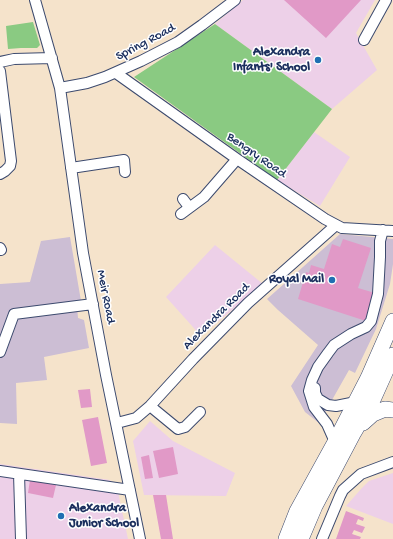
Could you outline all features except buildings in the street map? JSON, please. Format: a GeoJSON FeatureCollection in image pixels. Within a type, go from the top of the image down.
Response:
{"type":"FeatureCollection","features":[{"type":"Feature","properties":{"kind":"highway"},"geometry":{"type":"LineString","coordinates":[[286,539],[297,511],[356,402],[393,322]]}},
{"type":"Feature","properties":{"kind":"highway"},"geometry":{"type":"LineString","coordinates":[[300,539],[315,506],[353,434],[372,402],[393,355]]}},
{"type":"Feature","properties":{"kind":"highway"},"geometry":{"type":"LineString","coordinates":[[353,434],[373,414],[386,409],[393,410]]}},
{"type":"Feature","properties":{"kind":"street","name":"Meir Road"},"geometry":{"type":"LineString","coordinates":[[35,0],[60,88],[83,253],[106,375],[117,422],[140,539]]}},
{"type":"Feature","properties":{"kind":"street","name":"Spring Road"},"geometry":{"type":"LineString","coordinates":[[60,88],[87,83],[116,73],[178,42],[235,0]]}},
{"type":"Feature","properties":{"kind":"street"},"geometry":{"type":"LineString","coordinates":[[364,40],[386,0]]}},
{"type":"Feature","properties":{"kind":"street"},"geometry":{"type":"LineString","coordinates":[[0,62],[14,59],[52,58]]}},
{"type":"Feature","properties":{"kind":"street"},"geometry":{"type":"LineString","coordinates":[[0,71],[12,162],[5,171],[0,174]]}},
{"type":"Feature","properties":{"kind":"street","name":"Bengry Road"},"geometry":{"type":"LineString","coordinates":[[116,73],[237,159],[325,219],[342,228],[388,231]]}},
{"type":"Feature","properties":{"kind":"street"},"geometry":{"type":"LineString","coordinates":[[184,207],[204,197],[237,159]]}},
{"type":"Feature","properties":{"kind":"street"},"geometry":{"type":"LineString","coordinates":[[71,168],[124,160],[125,172]]}},
{"type":"Feature","properties":{"kind":"street","name":"Alexandra Road"},"geometry":{"type":"LineString","coordinates":[[117,422],[136,418],[150,406],[193,359],[248,303],[336,225]]}},
{"type":"Feature","properties":{"kind":"street"},"geometry":{"type":"LineString","coordinates":[[335,442],[327,424],[314,407],[309,391],[318,367],[334,345],[350,334],[366,327],[371,322],[378,294],[380,241],[388,231]]}},
{"type":"Feature","properties":{"kind":"street"},"geometry":{"type":"LineString","coordinates":[[0,352],[14,314],[93,304]]}},
{"type":"Feature","properties":{"kind":"street"},"geometry":{"type":"LineString","coordinates":[[356,402],[328,406],[318,399],[315,393],[315,387],[324,368],[337,349],[358,331]]}},
{"type":"Feature","properties":{"kind":"street"},"geometry":{"type":"LineString","coordinates":[[150,406],[178,429],[185,427],[200,412]]}},
{"type":"Feature","properties":{"kind":"street"},"geometry":{"type":"LineString","coordinates":[[322,539],[343,490],[360,474],[393,462]]}},
{"type":"Feature","properties":{"kind":"street"},"geometry":{"type":"LineString","coordinates":[[0,471],[130,490]]}},
{"type":"Feature","properties":{"kind":"street"},"geometry":{"type":"LineString","coordinates":[[19,474],[21,539]]}},
{"type":"Feature","properties":{"kind":"shaded area","name":"Alexandra Infants' School"},"geometry":{"type":"Polygon","coordinates":[[[243,0],[375,0],[356,33],[377,70],[332,109],[215,24],[243,0]]]}},
{"type":"Feature","properties":{"kind":"shaded area"},"geometry":{"type":"Polygon","coordinates":[[[314,132],[350,157],[320,206],[277,180],[314,132]]]}},
{"type":"Feature","properties":{"kind":"shaded area"},"geometry":{"type":"Polygon","coordinates":[[[340,234],[393,239],[393,264],[390,284],[376,329],[355,373],[349,370],[319,423],[305,412],[291,386],[318,345],[267,299],[340,234]]]}},
{"type":"Feature","properties":{"kind":"shaded area"},"geometry":{"type":"Polygon","coordinates":[[[70,237],[81,301],[77,306],[78,318],[84,320],[89,348],[44,357],[47,380],[16,383],[17,424],[0,423],[0,284],[30,282],[41,241],[70,237]]]}},
{"type":"Feature","properties":{"kind":"shaded area"},"geometry":{"type":"Polygon","coordinates":[[[215,245],[263,284],[201,336],[166,297],[215,245]]]}},
{"type":"Feature","properties":{"kind":"shaded area"},"geometry":{"type":"Polygon","coordinates":[[[150,421],[173,441],[235,473],[226,496],[144,495],[133,441],[150,421]]]}},
{"type":"Feature","properties":{"kind":"shaded area","name":"Alexandra Junior School"},"geometry":{"type":"Polygon","coordinates":[[[0,464],[110,480],[118,492],[128,539],[0,539],[0,464]]]}},
{"type":"Feature","properties":{"kind":"shaded area"},"geometry":{"type":"Polygon","coordinates":[[[393,473],[393,524],[346,506],[369,481],[393,473]]]}},
{"type":"Feature","properties":{"kind":"green space"},"geometry":{"type":"Polygon","coordinates":[[[33,22],[40,45],[37,48],[8,49],[6,26],[33,22]]]}},
{"type":"Feature","properties":{"kind":"green space"},"geometry":{"type":"Polygon","coordinates":[[[215,24],[332,109],[277,180],[134,77],[215,24]]]}},
{"type":"Feature","properties":{"kind":"place","name":"Alexandra Infants' School"},"geometry":{"type":"Point","coordinates":[318,60]}},
{"type":"Feature","properties":{"kind":"place","name":"Royal Mail"},"geometry":{"type":"Point","coordinates":[332,280]}},
{"type":"Feature","properties":{"kind":"place","name":"Alexandra Junior School"},"geometry":{"type":"Point","coordinates":[61,516]}}]}
